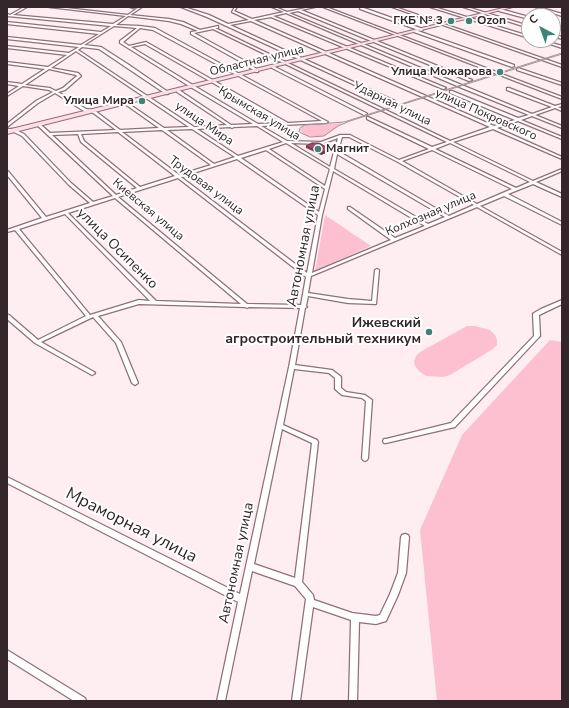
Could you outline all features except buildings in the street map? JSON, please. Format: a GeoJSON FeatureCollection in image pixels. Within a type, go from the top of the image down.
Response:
{"type":"FeatureCollection","features":[{"type":"Feature","properties":{"kind":"main road","name":"Областная улица"},"geometry":{"type":"LineString","coordinates":[[7,131],[193,87],[511,7]]}},
{"type":"Feature","properties":{"kind":"street"},"geometry":{"type":"LineString","coordinates":[[8,16],[26,7]]}},
{"type":"Feature","properties":{"kind":"street"},"geometry":{"type":"LineString","coordinates":[[50,7],[129,14],[175,21],[200,31]]}},
{"type":"Feature","properties":{"kind":"street"},"geometry":{"type":"LineString","coordinates":[[7,95],[141,7]]}},
{"type":"Feature","properties":{"kind":"street"},"geometry":{"type":"LineString","coordinates":[[182,7],[208,16],[394,101]]}},
{"type":"Feature","properties":{"kind":"street","name":"улица Покровского"},"geometry":{"type":"LineString","coordinates":[[236,7],[234,12],[250,20],[562,158]]}},
{"type":"Feature","properties":{"kind":"street"},"geometry":{"type":"LineString","coordinates":[[273,7],[562,127]]}},
{"type":"Feature","properties":{"kind":"street"},"geometry":{"type":"LineString","coordinates":[[257,71],[244,62],[192,33],[314,7]]}},
{"type":"Feature","properties":{"kind":"street"},"geometry":{"type":"LineString","coordinates":[[324,7],[562,98]]}},
{"type":"Feature","properties":{"kind":"street"},"geometry":{"type":"LineString","coordinates":[[364,7],[361,8],[422,30]]}},
{"type":"Feature","properties":{"kind":"street"},"geometry":{"type":"LineString","coordinates":[[393,7],[562,66]]}},
{"type":"Feature","properties":{"kind":"street"},"geometry":{"type":"LineString","coordinates":[[431,7],[521,35]]}},
{"type":"Feature","properties":{"kind":"street"},"geometry":{"type":"LineString","coordinates":[[464,7],[521,25]]}},
{"type":"Feature","properties":{"kind":"street"},"geometry":{"type":"LineString","coordinates":[[536,7],[562,15]]}},
{"type":"Feature","properties":{"kind":"street"},"geometry":{"type":"LineString","coordinates":[[298,10],[470,80]]}},
{"type":"Feature","properties":{"kind":"street"},"geometry":{"type":"LineString","coordinates":[[500,10],[521,16]]}},
{"type":"Feature","properties":{"kind":"street"},"geometry":{"type":"LineString","coordinates":[[8,16],[155,29],[326,122],[195,129],[48,134]]}},
{"type":"Feature","properties":{"kind":"street"},"geometry":{"type":"LineString","coordinates":[[271,16],[444,88]]}},
{"type":"Feature","properties":{"kind":"street"},"geometry":{"type":"LineString","coordinates":[[7,23],[100,33]]}},
{"type":"Feature","properties":{"kind":"street","name":"Крымская улица"},"geometry":{"type":"LineString","coordinates":[[140,27],[121,42],[193,87],[428,226]]}},
{"type":"Feature","properties":{"kind":"street","name":"Ударная улица"},"geometry":{"type":"LineString","coordinates":[[214,28],[562,196]]}},
{"type":"Feature","properties":{"kind":"street"},"geometry":{"type":"LineString","coordinates":[[415,31],[512,66]]}},
{"type":"Feature","properties":{"kind":"street"},"geometry":{"type":"LineString","coordinates":[[7,38],[100,48],[167,93]]}},
{"type":"Feature","properties":{"kind":"street"},"geometry":{"type":"LineString","coordinates":[[128,47],[144,43],[288,124]]}},
{"type":"Feature","properties":{"kind":"street"},"geometry":{"type":"LineString","coordinates":[[7,47],[69,54]]}},
{"type":"Feature","properties":{"kind":"street","name":"улица Мира"},"geometry":{"type":"LineString","coordinates":[[76,50],[237,157],[320,215]]}},
{"type":"Feature","properties":{"kind":"street"},"geometry":{"type":"LineString","coordinates":[[7,63],[48,68],[77,74],[80,76],[64,89],[37,102],[7,126]]}},
{"type":"Feature","properties":{"kind":"street"},"geometry":{"type":"LineString","coordinates":[[273,67],[365,114]]}},
{"type":"Feature","properties":{"kind":"street"},"geometry":{"type":"LineString","coordinates":[[518,69],[562,84]]}},
{"type":"Feature","properties":{"kind":"street"},"geometry":{"type":"LineString","coordinates":[[7,83],[56,92]]}},
{"type":"Feature","properties":{"kind":"street"},"geometry":{"type":"LineString","coordinates":[[520,86],[525,84]]}},
{"type":"Feature","properties":{"kind":"street"},"geometry":{"type":"LineString","coordinates":[[515,87],[508,89],[562,110]]}},
{"type":"Feature","properties":{"kind":"street"},"geometry":{"type":"LineString","coordinates":[[178,90],[232,127]]}},
{"type":"Feature","properties":{"kind":"street","name":"Трудовая улица"},"geometry":{"type":"LineString","coordinates":[[56,92],[85,110],[93,111],[308,276]]}},
{"type":"Feature","properties":{"kind":"street"},"geometry":{"type":"LineString","coordinates":[[451,92],[520,119],[562,138]]}},
{"type":"Feature","properties":{"kind":"street"},"geometry":{"type":"LineString","coordinates":[[126,103],[214,165]]}},
{"type":"Feature","properties":{"kind":"street"},"geometry":{"type":"LineString","coordinates":[[399,161],[450,142],[562,105]]}},
{"type":"Feature","properties":{"kind":"street"},"geometry":{"type":"LineString","coordinates":[[368,118],[515,189]]}},
{"type":"Feature","properties":{"kind":"street","name":"Киевская улица"},"geometry":{"type":"LineString","coordinates":[[38,124],[115,196],[248,306]]}},
{"type":"Feature","properties":{"kind":"street"},"geometry":{"type":"LineString","coordinates":[[14,130],[23,135],[70,184],[92,203]]}},
{"type":"Feature","properties":{"kind":"street"},"geometry":{"type":"LineString","coordinates":[[79,133],[82,141],[139,188]]}},
{"type":"Feature","properties":{"kind":"street"},"geometry":{"type":"LineString","coordinates":[[7,231],[286,142],[321,143],[340,136],[350,136],[399,161],[562,254]]}},
{"type":"Feature","properties":{"kind":"street","name":"Автономная улица"},"geometry":{"type":"LineString","coordinates":[[221,701],[248,566],[280,426],[304,307],[308,276],[320,215],[340,136]]}},
{"type":"Feature","properties":{"kind":"street"},"geometry":{"type":"LineString","coordinates":[[321,143],[448,217]]}},
{"type":"Feature","properties":{"kind":"street"},"geometry":{"type":"LineString","coordinates":[[266,148],[327,189]]}},
{"type":"Feature","properties":{"kind":"street","name":"Колхозная улица"},"geometry":{"type":"LineString","coordinates":[[308,276],[561,171]]}},
{"type":"Feature","properties":{"kind":"street"},"geometry":{"type":"LineString","coordinates":[[7,172],[44,218]]}},
{"type":"Feature","properties":{"kind":"street"},"geometry":{"type":"LineString","coordinates":[[504,194],[562,224]]}},
{"type":"Feature","properties":{"kind":"street"},"geometry":{"type":"LineString","coordinates":[[349,208],[394,240]]}},
{"type":"Feature","properties":{"kind":"street","name":"улица Осипенко"},"geometry":{"type":"LineString","coordinates":[[65,212],[154,302]]}},
{"type":"Feature","properties":{"kind":"street"},"geometry":{"type":"LineString","coordinates":[[16,228],[92,316],[118,342],[135,383]]}},
{"type":"Feature","properties":{"kind":"street"},"geometry":{"type":"LineString","coordinates":[[305,294],[348,301],[374,303],[377,270]]}},
{"type":"Feature","properties":{"kind":"street"},"geometry":{"type":"LineString","coordinates":[[37,342],[92,316],[139,302],[304,307]]}},
{"type":"Feature","properties":{"kind":"street"},"geometry":{"type":"LineString","coordinates":[[386,441],[453,425],[538,336],[536,314],[562,302]]}},
{"type":"Feature","properties":{"kind":"street"},"geometry":{"type":"LineString","coordinates":[[7,316],[37,342],[92,372]]}},
{"type":"Feature","properties":{"kind":"street"},"geometry":{"type":"LineString","coordinates":[[292,367],[330,371],[338,377],[338,389],[344,394],[363,396],[369,400],[365,458]]}},
{"type":"Feature","properties":{"kind":"street"},"geometry":{"type":"LineString","coordinates":[[280,426],[315,442],[298,583]]}},
{"type":"Feature","properties":{"kind":"street","name":"Мраморная улица"},"geometry":{"type":"LineString","coordinates":[[7,480],[241,599]]}},
{"type":"Feature","properties":{"kind":"street"},"geometry":{"type":"LineString","coordinates":[[310,602],[356,618],[376,620],[383,618],[394,595],[402,572],[405,537]]}},
{"type":"Feature","properties":{"kind":"street"},"geometry":{"type":"LineString","coordinates":[[248,566],[298,583],[310,598],[296,701]]}},
{"type":"Feature","properties":{"kind":"street"},"geometry":{"type":"LineString","coordinates":[[352,701],[356,618]]}},
{"type":"Feature","properties":{"kind":"street"},"geometry":{"type":"LineString","coordinates":[[7,654],[82,701]]}},
{"type":"Feature","properties":{"kind":"shaded area"},"geometry":{"type":"Polygon","coordinates":[[[343,123],[326,135],[320,137],[307,136],[300,131],[302,127],[309,125],[343,123]]]}},
{"type":"Feature","properties":{"kind":"shaded area"},"geometry":{"type":"Polygon","coordinates":[[[325,215],[371,246],[315,271],[325,215]]]}},
{"type":"Feature","properties":{"kind":"shaded area"},"geometry":{"type":"Polygon","coordinates":[[[467,326],[475,326],[490,330],[495,335],[497,345],[493,349],[450,375],[443,377],[426,376],[420,372],[415,366],[414,361],[420,352],[467,326]]]}},
{"type":"Feature","properties":{"kind":"shaded area"},"geometry":{"type":"Polygon","coordinates":[[[550,340],[562,342],[562,701],[437,701],[420,530],[462,435],[550,340]]]}},
{"type":"Feature","properties":{"kind":"tram line"},"geometry":{"type":"LineString","coordinates":[[562,53],[344,122],[305,125],[300,128],[299,132],[310,137],[324,136],[338,126],[350,121],[562,54]]}},
{"type":"Feature","properties":{"kind":"place","name":"ГКБ № 3"},"geometry":{"type":"Point","coordinates":[451,21]}},
{"type":"Feature","properties":{"kind":"place","name":"Ozon"},"geometry":{"type":"Point","coordinates":[469,21]}},
{"type":"Feature","properties":{"kind":"place","name":"Улица Можарова"},"geometry":{"type":"Point","coordinates":[500,72]}},
{"type":"Feature","properties":{"kind":"place","name":"Улица Мира"},"geometry":{"type":"Point","coordinates":[142,101]}},
{"type":"Feature","properties":{"kind":"place","name":"Магнит"},"geometry":{"type":"Point","coordinates":[318,149]}},
{"type":"Feature","properties":{"kind":"place","name":"Ижевский агростроительный техникум"},"geometry":{"type":"Point","coordinates":[429,332]}}]}
